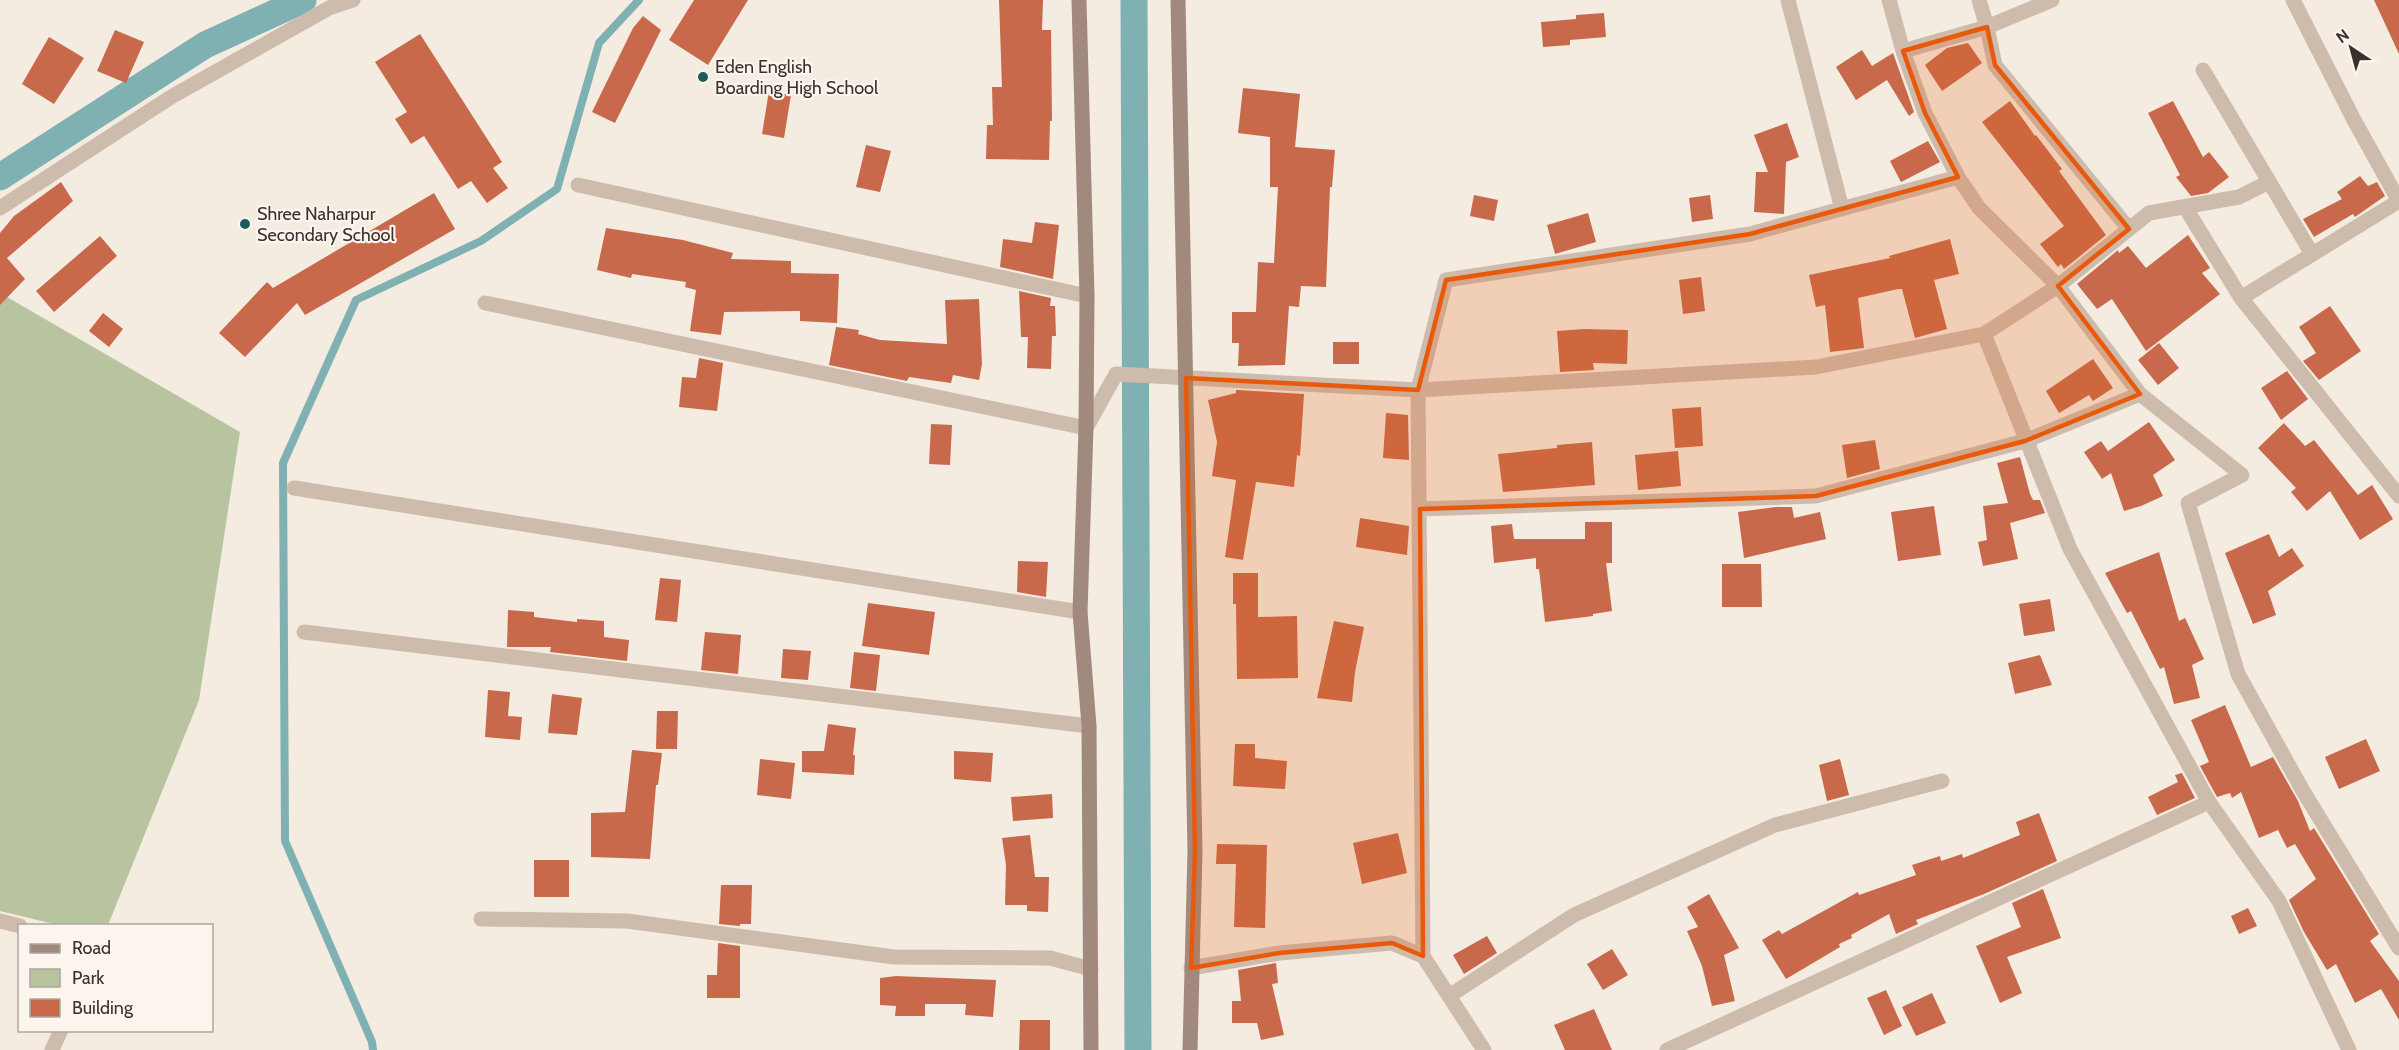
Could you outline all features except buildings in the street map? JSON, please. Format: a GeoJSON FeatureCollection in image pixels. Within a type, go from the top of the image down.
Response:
{"type":"FeatureCollection","features":[{"type":"Feature","properties":{"kind":"main road"},"geometry":{"type":"LineString","coordinates":[[1079,0],[1087,296],[1086,428],[1080,612],[1089,726],[1091,1050]]}},
{"type":"Feature","properties":{"kind":"main road"},"geometry":{"type":"LineString","coordinates":[[1178,0],[1195,851],[1190,1050]]}},
{"type":"Feature","properties":{"kind":"street"},"geometry":{"type":"LineString","coordinates":[[0,208],[171,97],[329,8],[353,0]]}},
{"type":"Feature","properties":{"kind":"street"},"geometry":{"type":"LineString","coordinates":[[1788,0],[1842,209]]}},
{"type":"Feature","properties":{"kind":"street"},"geometry":{"type":"LineString","coordinates":[[1889,0],[1902,51],[1925,112],[1958,177],[1979,208],[2058,286],[2140,394],[2242,475],[2188,503],[2238,674],[2303,791],[2399,948]]}},
{"type":"Feature","properties":{"kind":"street"},"geometry":{"type":"LineString","coordinates":[[1979,0],[1995,65],[2129,229]]}},
{"type":"Feature","properties":{"kind":"street"},"geometry":{"type":"LineString","coordinates":[[1902,51],[1987,27],[2052,0]]}},
{"type":"Feature","properties":{"kind":"street"},"geometry":{"type":"LineString","coordinates":[[2241,298],[2399,201],[2354,120],[2293,0]]}},
{"type":"Feature","properties":{"kind":"street"},"geometry":{"type":"LineString","coordinates":[[2203,70],[2312,254]]}},
{"type":"Feature","properties":{"kind":"street"},"geometry":{"type":"LineString","coordinates":[[1484,1050],[1423,956],[1419,390],[1446,280],[1750,234],[1958,177]]}},
{"type":"Feature","properties":{"kind":"street"},"geometry":{"type":"LineString","coordinates":[[485,303],[1086,428],[1116,374],[1152,374],[1186,378],[1419,390],[1816,367],[1984,334],[2058,286],[2149,213],[2239,197],[2269,182]]}},
{"type":"Feature","properties":{"kind":"street"},"geometry":{"type":"LineString","coordinates":[[578,185],[1087,296]]}},
{"type":"Feature","properties":{"kind":"street"},"geometry":{"type":"LineString","coordinates":[[2185,207],[2241,298],[2399,496]]}},
{"type":"Feature","properties":{"kind":"street"},"geometry":{"type":"LineString","coordinates":[[1984,334],[2070,549],[2210,802],[2279,901],[2349,1050]]}},
{"type":"Feature","properties":{"kind":"street"},"geometry":{"type":"LineString","coordinates":[[1420,509],[1816,496],[2025,441],[2140,394]]}},
{"type":"Feature","properties":{"kind":"street"},"geometry":{"type":"LineString","coordinates":[[294,488],[1080,612]]}},
{"type":"Feature","properties":{"kind":"street"},"geometry":{"type":"LineString","coordinates":[[304,632],[1089,726]]}},
{"type":"Feature","properties":{"kind":"street"},"geometry":{"type":"LineString","coordinates":[[1449,996],[1574,915],[1764,830],[1942,781]]}},
{"type":"Feature","properties":{"kind":"street"},"geometry":{"type":"LineString","coordinates":[[1667,1050],[2210,802]]}},
{"type":"Feature","properties":{"kind":"street"},"geometry":{"type":"LineString","coordinates":[[480,919],[627,921],[894,957],[1050,958],[1090,969]]}},
{"type":"Feature","properties":{"kind":"street"},"geometry":{"type":"LineString","coordinates":[[0,921],[18,926]]}},
{"type":"Feature","properties":{"kind":"street"},"geometry":{"type":"LineString","coordinates":[[1191,969],[1279,953],[1392,943],[1423,956]]}},
{"type":"Feature","properties":{"kind":"street"},"geometry":{"type":"LineString","coordinates":[[52,1050],[61,1032]]}},
{"type":"Feature","properties":{"kind":"highlighted area"},"geometry":{"type":"Polygon","coordinates":[[[1987,27],[1995,65],[2129,229],[2058,286],[2140,394],[2025,441],[1816,496],[1420,509],[1423,956],[1392,943],[1279,953],[1191,968],[1195,851],[1186,378],[1418,390],[1446,280],[1750,234],[1958,177],[1925,113],[1903,51],[1987,27]]]}},
{"type":"Feature","properties":{"kind":"green space"},"geometry":{"type":"Polygon","coordinates":[[[0,293],[240,432],[199,700],[108,924],[54,924],[0,911],[0,293]]]}},
{"type":"Feature","properties":{"kind":"waterway"},"geometry":{"type":"LineString","coordinates":[[0,177],[205,45],[303,0]]}},
{"type":"Feature","properties":{"kind":"waterway"},"geometry":{"type":"LineString","coordinates":[[373,1050],[372,1042],[285,841],[283,463],[356,300],[481,241],[557,189],[599,43],[639,0]]}},
{"type":"Feature","properties":{"kind":"waterway"},"geometry":{"type":"LineString","coordinates":[[1134,0],[1138,1050]]}},
{"type":"Feature","properties":{"kind":"place","name":"Eden English Boarding High School"},"geometry":{"type":"Point","coordinates":[703,77]}},
{"type":"Feature","properties":{"kind":"place","name":"Shree Naharpur Secondary School"},"geometry":{"type":"Point","coordinates":[245,224]}}]}
